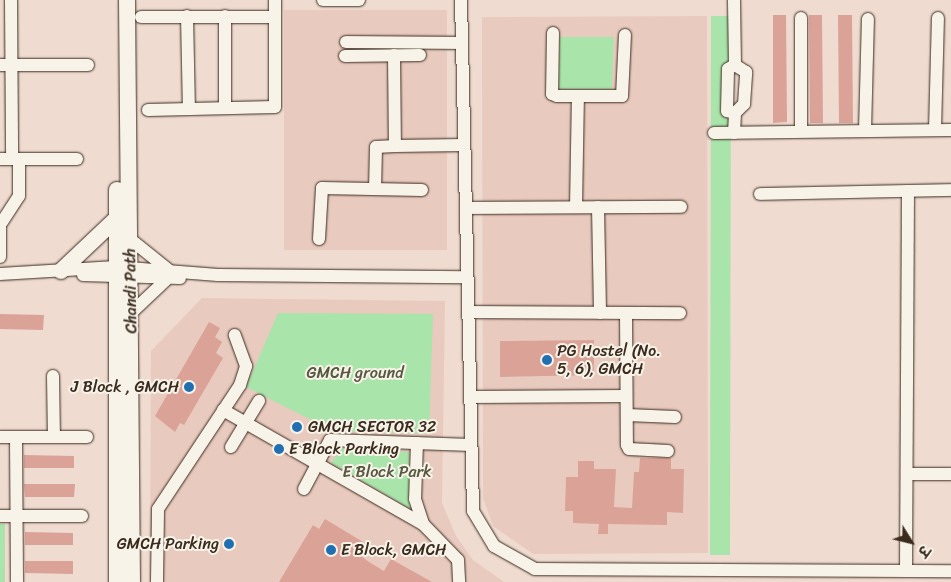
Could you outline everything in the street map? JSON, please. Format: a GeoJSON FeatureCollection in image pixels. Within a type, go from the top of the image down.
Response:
{"type":"FeatureCollection","features":[{"type":"Feature","properties":{"kind":"main road","name":"Chandi Path"},"geometry":{"type":"LineString","coordinates":[[117,0],[116,219],[123,273],[131,313],[132,582]]}},
{"type":"Feature","properties":{"kind":"main road","name":"Chandi Path"},"geometry":{"type":"LineString","coordinates":[[118,582],[123,273],[130,239],[127,0]]}},
{"type":"Feature","properties":{"kind":"main road"},"geometry":{"type":"LineString","coordinates":[[61,271],[116,219]]}},
{"type":"Feature","properties":{"kind":"street"},"geometry":{"type":"LineString","coordinates":[[0,257],[1,222],[19,196],[10,159],[5,65],[11,0]]}},
{"type":"Feature","properties":{"kind":"street"},"geometry":{"type":"LineString","coordinates":[[148,110],[275,108],[274,0]]}},
{"type":"Feature","properties":{"kind":"street"},"geometry":{"type":"LineString","coordinates":[[323,0],[358,0]]}},
{"type":"Feature","properties":{"kind":"street"},"geometry":{"type":"LineString","coordinates":[[461,0],[473,511],[481,530],[514,560],[535,569],[684,577],[913,574],[951,570]]}},
{"type":"Feature","properties":{"kind":"street"},"geometry":{"type":"LineString","coordinates":[[734,0],[735,65]]}},
{"type":"Feature","properties":{"kind":"street"},"geometry":{"type":"LineString","coordinates":[[187,16],[189,109]]}},
{"type":"Feature","properties":{"kind":"street"},"geometry":{"type":"LineString","coordinates":[[225,16],[225,108]]}},
{"type":"Feature","properties":{"kind":"street"},"geometry":{"type":"LineString","coordinates":[[141,17],[275,17]]}},
{"type":"Feature","properties":{"kind":"street"},"geometry":{"type":"LineString","coordinates":[[801,18],[801,131]]}},
{"type":"Feature","properties":{"kind":"street"},"geometry":{"type":"LineString","coordinates":[[935,130],[938,18]]}},
{"type":"Feature","properties":{"kind":"street"},"geometry":{"type":"LineString","coordinates":[[865,130],[868,19]]}},
{"type":"Feature","properties":{"kind":"street"},"geometry":{"type":"LineString","coordinates":[[553,33],[552,94],[578,96],[622,96],[625,35]]}},
{"type":"Feature","properties":{"kind":"street"},"geometry":{"type":"LineString","coordinates":[[346,42],[462,43]]}},
{"type":"Feature","properties":{"kind":"street"},"geometry":{"type":"LineString","coordinates":[[394,55],[396,146]]}},
{"type":"Feature","properties":{"kind":"street"},"geometry":{"type":"LineString","coordinates":[[345,56],[420,55]]}},
{"type":"Feature","properties":{"kind":"street"},"geometry":{"type":"LineString","coordinates":[[5,65],[88,66]]}},
{"type":"Feature","properties":{"kind":"street"},"geometry":{"type":"LineString","coordinates":[[734,132],[735,113],[744,104],[746,72],[735,65]]}},
{"type":"Feature","properties":{"kind":"street"},"geometry":{"type":"LineString","coordinates":[[735,65],[728,69],[727,110],[735,113]]}},
{"type":"Feature","properties":{"kind":"street"},"geometry":{"type":"LineString","coordinates":[[576,207],[578,96]]}},
{"type":"Feature","properties":{"kind":"street"},"geometry":{"type":"LineString","coordinates":[[714,133],[951,130]]}},
{"type":"Feature","properties":{"kind":"street"},"geometry":{"type":"LineString","coordinates":[[376,189],[376,147],[464,145]]}},
{"type":"Feature","properties":{"kind":"street"},"geometry":{"type":"LineString","coordinates":[[10,159],[78,159]]}},
{"type":"Feature","properties":{"kind":"street"},"geometry":{"type":"LineString","coordinates":[[319,238],[322,188],[422,190]]}},
{"type":"Feature","properties":{"kind":"street"},"geometry":{"type":"LineString","coordinates":[[908,190],[907,474],[913,574]]}},
{"type":"Feature","properties":{"kind":"street"},"geometry":{"type":"LineString","coordinates":[[760,194],[951,190]]}},
{"type":"Feature","properties":{"kind":"street"},"geometry":{"type":"LineString","coordinates":[[598,207],[600,313]]}},
{"type":"Feature","properties":{"kind":"street"},"geometry":{"type":"LineString","coordinates":[[466,208],[682,207]]}},
{"type":"Feature","properties":{"kind":"street"},"geometry":{"type":"LineString","coordinates":[[130,239],[168,275]]}},
{"type":"Feature","properties":{"kind":"street"},"geometry":{"type":"LineString","coordinates":[[0,274],[61,271],[168,275],[468,277]]}},
{"type":"Feature","properties":{"kind":"street"},"geometry":{"type":"LineString","coordinates":[[131,313],[168,275]]}},
{"type":"Feature","properties":{"kind":"street"},"geometry":{"type":"LineString","coordinates":[[468,312],[680,313]]}},
{"type":"Feature","properties":{"kind":"street"},"geometry":{"type":"LineString","coordinates":[[626,313],[626,396],[629,449],[668,451]]}},
{"type":"Feature","properties":{"kind":"street"},"geometry":{"type":"LineString","coordinates":[[157,582],[158,509],[223,410],[246,366],[235,334]]}},
{"type":"Feature","properties":{"kind":"street"},"geometry":{"type":"LineString","coordinates":[[53,376],[54,437]]}},
{"type":"Feature","properties":{"kind":"street"},"geometry":{"type":"LineString","coordinates":[[470,397],[626,396]]}},
{"type":"Feature","properties":{"kind":"street"},"geometry":{"type":"LineString","coordinates":[[231,447],[259,401]]}},
{"type":"Feature","properties":{"kind":"street"},"geometry":{"type":"LineString","coordinates":[[223,410],[316,465],[424,524],[458,560],[461,581]]}},
{"type":"Feature","properties":{"kind":"street"},"geometry":{"type":"LineString","coordinates":[[627,415],[675,417]]}},
{"type":"Feature","properties":{"kind":"street"},"geometry":{"type":"LineString","coordinates":[[0,437],[87,437]]}},
{"type":"Feature","properties":{"kind":"street"},"geometry":{"type":"LineString","coordinates":[[16,438],[17,582]]}},
{"type":"Feature","properties":{"kind":"street"},"geometry":{"type":"LineString","coordinates":[[304,489],[330,440],[471,445]]}},
{"type":"Feature","properties":{"kind":"street"},"geometry":{"type":"LineString","coordinates":[[418,443],[415,499],[424,524]]}},
{"type":"Feature","properties":{"kind":"street"},"geometry":{"type":"LineString","coordinates":[[907,474],[951,474]]}},
{"type":"Feature","properties":{"kind":"street"},"geometry":{"type":"LineString","coordinates":[[0,516],[82,516]]}},
{"type":"Feature","properties":{"kind":"shaded area"},"geometry":{"type":"Polygon","coordinates":[[[284,10],[447,10],[447,250],[284,250],[284,10]]]}},
{"type":"Feature","properties":{"kind":"shaded area"},"geometry":{"type":"Polygon","coordinates":[[[707,16],[708,553],[533,554],[493,526],[483,498],[482,17],[707,16]]]}},
{"type":"Feature","properties":{"kind":"shaded area","name":"GMCH SECTOR 32"},"geometry":{"type":"Polygon","coordinates":[[[202,298],[445,301],[442,503],[456,536],[473,560],[504,582],[150,582],[151,351],[202,298]]]}},
{"type":"Feature","properties":{"kind":"green space"},"geometry":{"type":"Polygon","coordinates":[[[711,16],[731,16],[730,555],[710,555],[711,16]]]}},
{"type":"Feature","properties":{"kind":"green space"},"geometry":{"type":"Polygon","coordinates":[[[560,37],[614,37],[612,89],[559,89],[560,37]]]}},
{"type":"Feature","properties":{"kind":"green space","name":"GMCH ground"},"geometry":{"type":"Polygon","coordinates":[[[278,313],[433,314],[429,434],[333,431],[246,387],[278,313]]]}},
{"type":"Feature","properties":{"kind":"green space","name":"E Block Park"},"geometry":{"type":"Polygon","coordinates":[[[341,448],[409,452],[411,509],[331,463],[341,448]]]}},
{"type":"Feature","properties":{"kind":"green space"},"geometry":{"type":"Polygon","coordinates":[[[0,524],[5,524],[5,582],[0,582],[0,524]]]}},
{"type":"Feature","properties":{"kind":"building"},"geometry":{"type":"Polygon","coordinates":[[[773,15],[786,15],[787,122],[773,123],[773,15]]]}},
{"type":"Feature","properties":{"kind":"building"},"geometry":{"type":"Polygon","coordinates":[[[809,15],[822,15],[823,123],[810,123],[809,15]]]}},
{"type":"Feature","properties":{"kind":"building"},"geometry":{"type":"Polygon","coordinates":[[[838,15],[852,15],[853,123],[839,123],[838,15]]]}},
{"type":"Feature","properties":{"kind":"building"},"geometry":{"type":"Polygon","coordinates":[[[0,314],[44,315],[43,330],[0,329],[0,314]]]}},
{"type":"Feature","properties":{"kind":"building","name":"J Block , GMCH"},"geometry":{"type":"Polygon","coordinates":[[[209,322],[220,328],[215,337],[222,342],[216,353],[223,358],[184,425],[180,423],[175,432],[155,416],[209,322]]]}},
{"type":"Feature","properties":{"kind":"building","name":"PG Hostel (No. 5, 6), GMCH"},"geometry":{"type":"Polygon","coordinates":[[[594,340],[594,375],[500,377],[500,341],[594,340]]]}},
{"type":"Feature","properties":{"kind":"building"},"geometry":{"type":"Polygon","coordinates":[[[24,455],[74,456],[74,468],[24,468],[24,455]]]}},
{"type":"Feature","properties":{"kind":"building"},"geometry":{"type":"Polygon","coordinates":[[[640,458],[671,458],[671,469],[684,469],[683,513],[667,512],[667,525],[608,524],[608,534],[598,534],[599,524],[573,523],[573,511],[565,511],[566,477],[578,477],[578,461],[594,461],[594,469],[616,469],[614,507],[632,508],[634,472],[639,472],[640,458]]]}},
{"type":"Feature","properties":{"kind":"building"},"geometry":{"type":"Polygon","coordinates":[[[24,484],[75,484],[74,497],[25,497],[24,484]]]}},
{"type":"Feature","properties":{"kind":"building","name":"E Block, GMCH"},"geometry":{"type":"Polygon","coordinates":[[[325,519],[368,545],[361,556],[384,571],[391,559],[432,582],[279,582],[313,525],[319,529],[325,519]]]}},
{"type":"Feature","properties":{"kind":"building"},"geometry":{"type":"Polygon","coordinates":[[[25,532],[73,533],[73,545],[25,545],[25,532]]]}},
{"type":"Feature","properties":{"kind":"building"},"geometry":{"type":"Polygon","coordinates":[[[25,561],[73,561],[73,574],[25,573],[25,561]]]}},
{"type":"Feature","properties":{"kind":"place","name":"PG Hostel (No. 5, 6), GMCH"},"geometry":{"type":"Point","coordinates":[547,360]}},
{"type":"Feature","properties":{"kind":"place","name":"J Block , GMCH"},"geometry":{"type":"Point","coordinates":[189,387]}},
{"type":"Feature","properties":{"kind":"place","name":"GMCH SECTOR 32"},"geometry":{"type":"Point","coordinates":[297,427]}},
{"type":"Feature","properties":{"kind":"place","name":"E Block Parking"},"geometry":{"type":"Point","coordinates":[279,449]}},
{"type":"Feature","properties":{"kind":"place","name":"GMCH Parking"},"geometry":{"type":"Point","coordinates":[229,544]}},
{"type":"Feature","properties":{"kind":"place","name":"E Block, GMCH"},"geometry":{"type":"Point","coordinates":[331,550]}}]}
